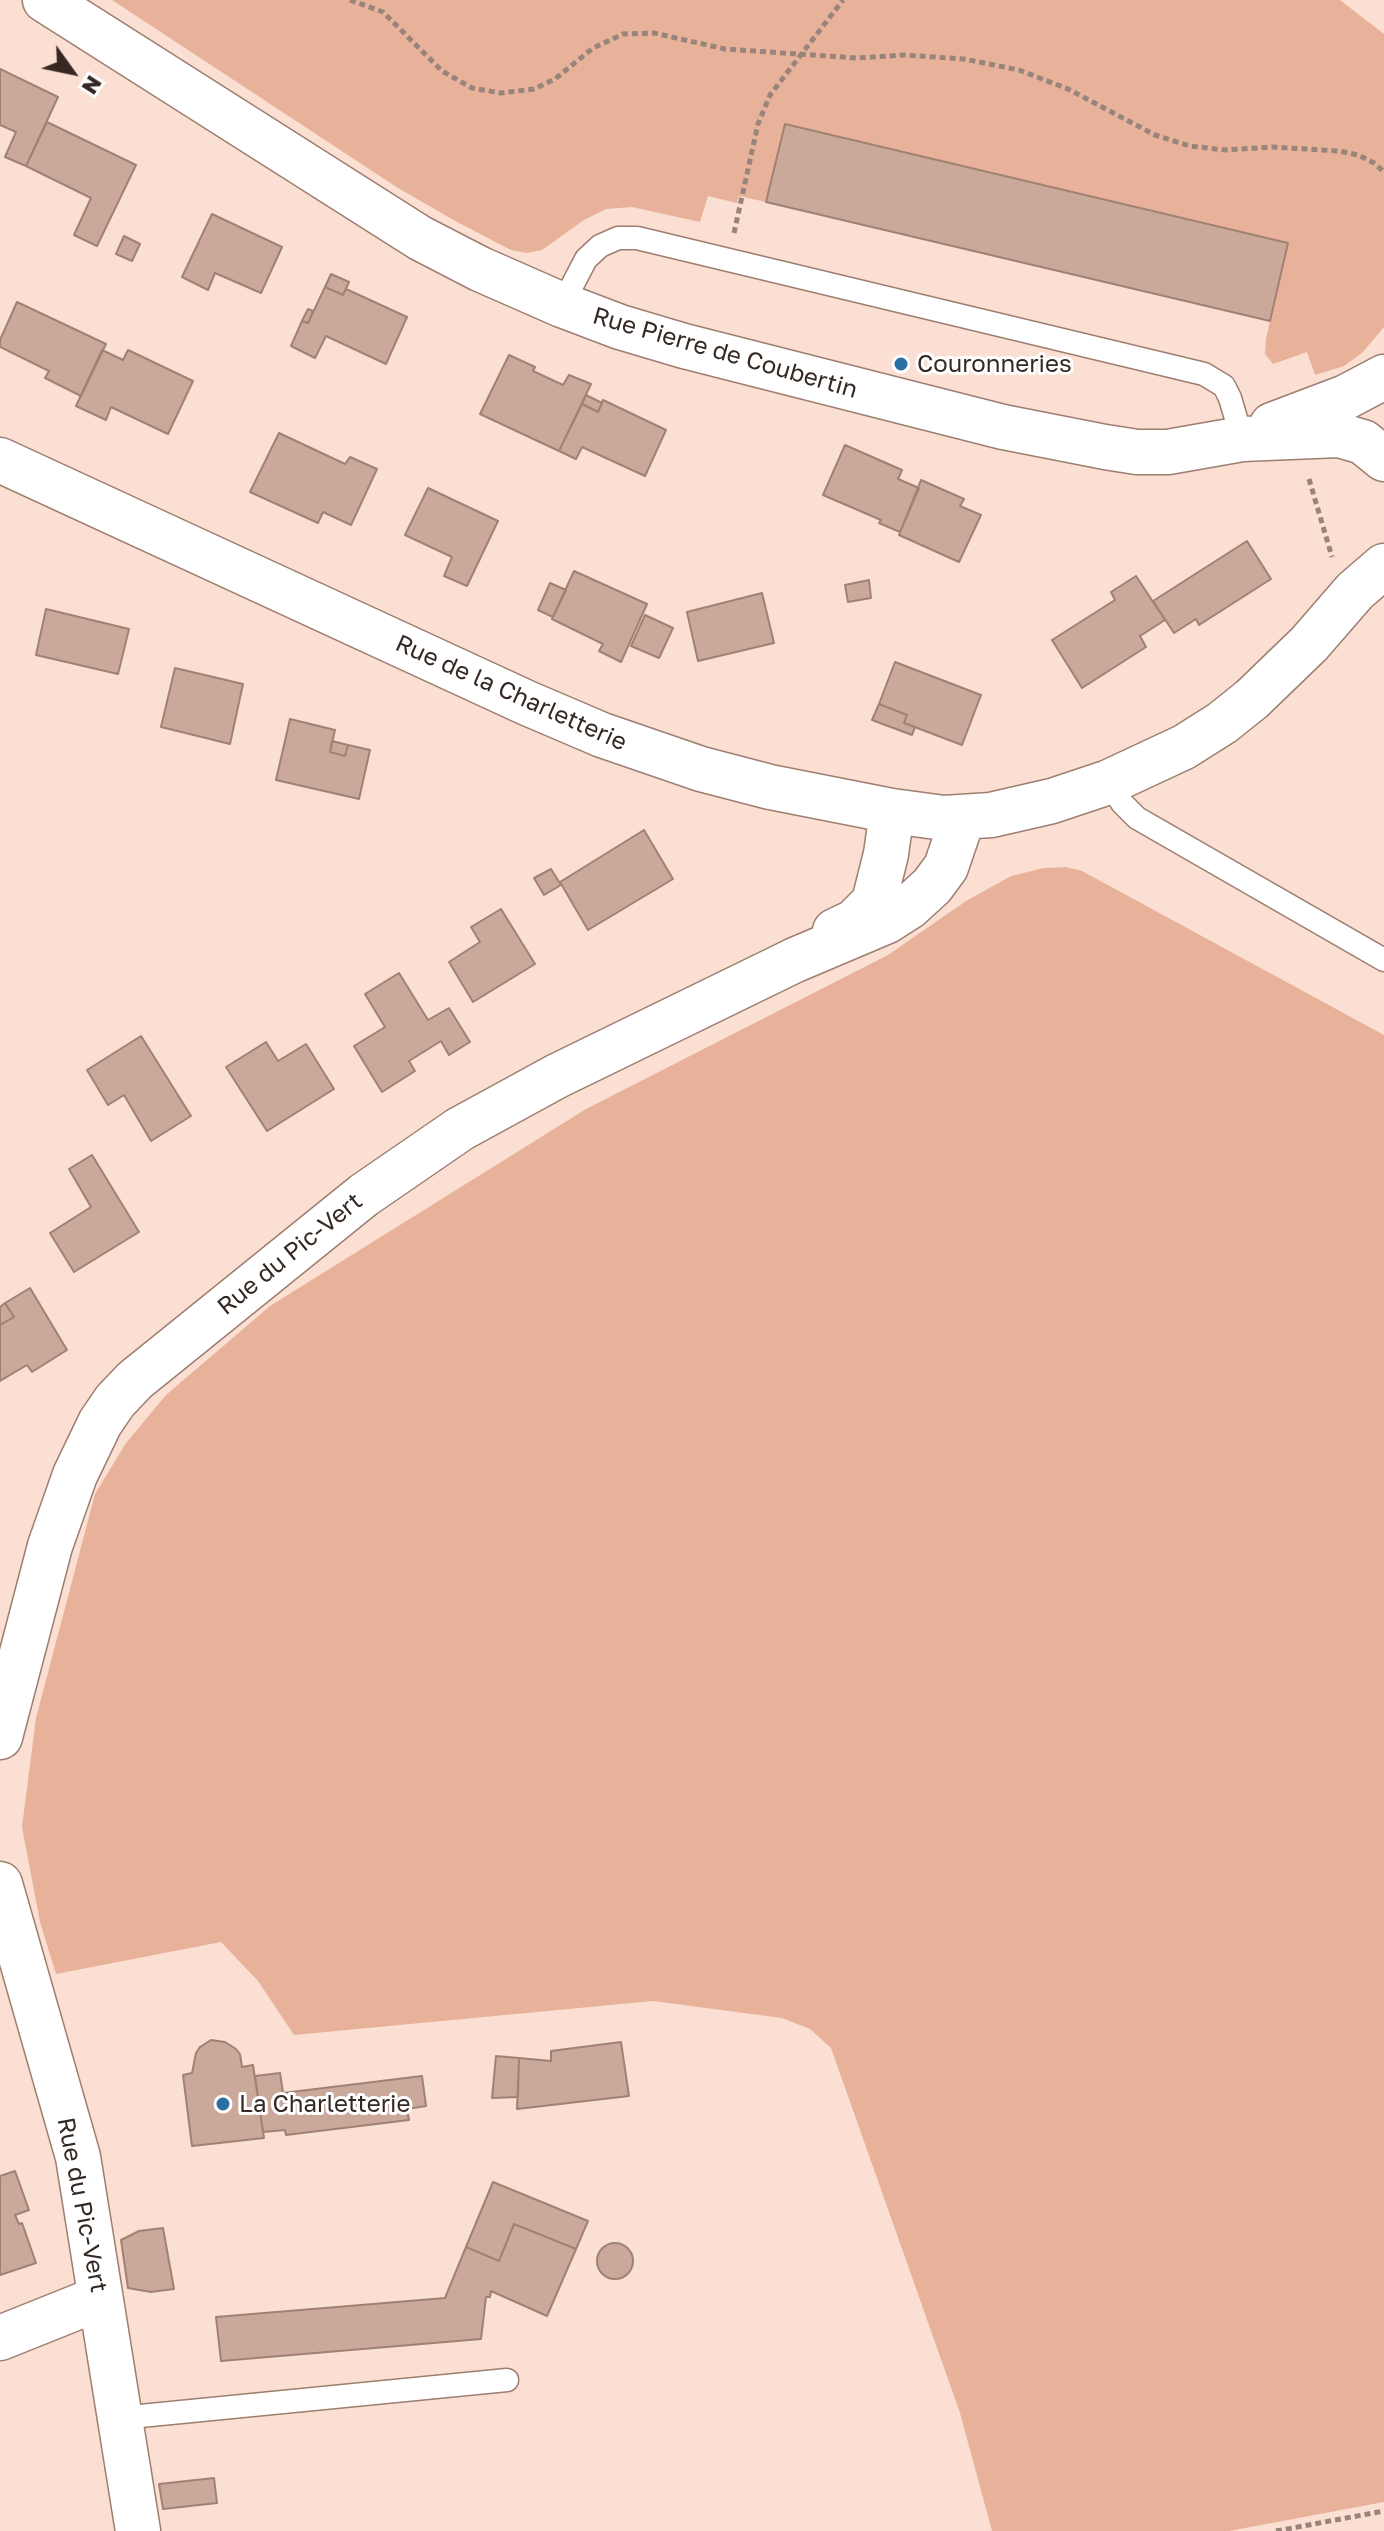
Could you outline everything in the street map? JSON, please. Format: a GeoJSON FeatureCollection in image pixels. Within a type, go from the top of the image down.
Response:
{"type":"FeatureCollection","features":[{"type":"Feature","properties":{"kind":"street","name":"Rue Pierre de Coubertin"},"geometry":{"type":"LineString","coordinates":[[45,0],[420,238],[480,269],[562,305],[684,346],[1003,427],[1105,447],[1137,452],[1168,452],[1242,439],[1339,435],[1363,442],[1384,459]]}},
{"type":"Feature","properties":{"kind":"street","name":"Rue Pierre de Coubertin"},"geometry":{"type":"LineString","coordinates":[[1242,439],[1295,414],[1346,397],[1384,377]]}},
{"type":"Feature","properties":{"kind":"street"},"geometry":{"type":"LineString","coordinates":[[1384,414],[1384,446]]}},
{"type":"Feature","properties":{"kind":"street","name":"Rue de la Charletterie"},"geometry":{"type":"LineString","coordinates":[[0,460],[602,735],[701,769],[770,787],[944,818],[991,815],[1052,801],[1109,782],[1184,747],[1222,723],[1279,674],[1384,538]]}},
{"type":"Feature","properties":{"kind":"street","name":"Rue du Pic-Vert"},"geometry":{"type":"LineString","coordinates":[[795,960],[827,935],[854,922],[874,902],[886,854],[892,811]]}},
{"type":"Feature","properties":{"kind":"street","name":"Rue du Pic-Vert"},"geometry":{"type":"LineString","coordinates":[[0,1737],[15,1620],[50,1546],[86,1449],[115,1401],[135,1380],[364,1195],[460,1129],[557,1076],[795,960],[887,921],[922,897],[946,867],[963,817]]}},
{"type":"Feature","properties":{"kind":"street","name":"Rue du Pic-Vert"},"geometry":{"type":"LineString","coordinates":[[0,1884],[78,2157],[138,2531]]}},
{"type":"Feature","properties":{"kind":"street"},"geometry":{"type":"LineString","coordinates":[[0,2338],[100,2298]]}},
{"type":"Feature","properties":{"kind":"lane"},"geometry":{"type":"LineString","coordinates":[[562,305],[586,259],[600,246],[618,238],[637,238],[1204,374],[1224,386],[1242,439]]}},
{"type":"Feature","properties":{"kind":"lane"},"geometry":{"type":"LineString","coordinates":[[1109,782],[1122,803],[1137,818],[1384,960]]}},
{"type":"Feature","properties":{"kind":"lane"},"geometry":{"type":"LineString","coordinates":[[120,2418],[507,2380]]}},
{"type":"Feature","properties":{"kind":"path"},"geometry":{"type":"LineString","coordinates":[[350,0],[383,12],[442,71],[472,88],[501,93],[534,89],[555,79],[593,48],[623,34],[654,33],[725,49],[857,58],[904,55],[964,59],[1019,70],[1068,89],[1155,135],[1190,146],[1225,150],[1272,147],[1339,151],[1358,155],[1384,172]]}},
{"type":"Feature","properties":{"kind":"path"},"geometry":{"type":"LineString","coordinates":[[728,260],[758,124],[770,95],[843,0]]}},
{"type":"Feature","properties":{"kind":"path"},"geometry":{"type":"LineString","coordinates":[[1308,475],[1358,573]]}},
{"type":"Feature","properties":{"kind":"path"},"geometry":{"type":"LineString","coordinates":[[1276,2531],[1384,2511]]}},
{"type":"Feature","properties":{"kind":"shaded area"},"geometry":{"type":"Polygon","coordinates":[[[112,0],[1340,0],[1384,34],[1384,327],[1362,353],[1344,366],[1315,375],[1307,352],[1273,364],[1265,354],[1266,339],[1287,242],[786,124],[766,202],[739,196],[737,203],[708,196],[700,222],[632,207],[606,209],[584,220],[542,250],[527,253],[511,250],[398,188],[112,0]]]}},
{"type":"Feature","properties":{"kind":"shaded area"},"geometry":{"type":"Polygon","coordinates":[[[1066,867],[1082,871],[1384,1035],[1384,2502],[1229,2531],[992,2531],[960,2413],[831,2048],[810,2029],[782,2018],[653,2001],[294,2035],[258,1981],[221,1942],[56,1974],[40,1922],[22,1827],[36,1718],[95,1494],[126,1443],[166,1395],[270,1306],[586,1109],[888,955],[966,901],[1011,876],[1044,868],[1066,867]]]}},
{"type":"Feature","properties":{"kind":"building"},"geometry":{"type":"Polygon","coordinates":[[[0,69],[58,97],[26,166],[5,157],[16,132],[0,125],[0,69]]]}},
{"type":"Feature","properties":{"kind":"building"},"geometry":{"type":"Polygon","coordinates":[[[47,122],[136,165],[97,246],[74,235],[91,198],[26,166],[47,122]]]}},
{"type":"Feature","properties":{"kind":"building"},"geometry":{"type":"Polygon","coordinates":[[[785,124],[1288,243],[1270,321],[766,202],[785,124]]]}},
{"type":"Feature","properties":{"kind":"building"},"geometry":{"type":"Polygon","coordinates":[[[212,214],[282,247],[261,293],[215,273],[208,290],[182,277],[212,214]]]}},
{"type":"Feature","properties":{"kind":"building"},"geometry":{"type":"Polygon","coordinates":[[[124,236],[140,244],[132,261],[116,254],[124,236]]]}},
{"type":"Feature","properties":{"kind":"building"},"geometry":{"type":"Polygon","coordinates":[[[331,274],[349,282],[343,295],[325,287],[331,274]]]}},
{"type":"Feature","properties":{"kind":"building"},"geometry":{"type":"Polygon","coordinates":[[[325,287],[343,295],[346,289],[407,317],[386,364],[326,336],[315,358],[291,346],[302,321],[308,323],[325,287]]]}},
{"type":"Feature","properties":{"kind":"building"},"geometry":{"type":"Polygon","coordinates":[[[17,302],[106,344],[81,396],[45,378],[49,371],[0,347],[0,340],[17,302]]]}},
{"type":"Feature","properties":{"kind":"building"},"geometry":{"type":"Polygon","coordinates":[[[308,309],[313,311],[308,323],[302,321],[308,309]]]}},
{"type":"Feature","properties":{"kind":"building"},"geometry":{"type":"Polygon","coordinates":[[[102,350],[123,360],[128,350],[193,381],[168,434],[111,407],[106,420],[76,406],[102,350]]]}},
{"type":"Feature","properties":{"kind":"building"},"geometry":{"type":"Polygon","coordinates":[[[509,355],[563,385],[569,375],[591,384],[559,451],[480,414],[509,355]]]}},
{"type":"Feature","properties":{"kind":"building"},"geometry":{"type":"Polygon","coordinates":[[[586,395],[602,403],[598,412],[582,404],[586,395]]]}},
{"type":"Feature","properties":{"kind":"building"},"geometry":{"type":"Polygon","coordinates":[[[603,400],[666,430],[645,476],[582,447],[576,459],[559,451],[582,404],[598,412],[603,400]]]}},
{"type":"Feature","properties":{"kind":"building"},"geometry":{"type":"Polygon","coordinates":[[[279,433],[345,464],[350,457],[377,469],[351,525],[323,512],[318,523],[250,492],[279,433]]]}},
{"type":"Feature","properties":{"kind":"building"},"geometry":{"type":"Polygon","coordinates":[[[845,445],[902,470],[898,479],[919,488],[900,532],[879,523],[881,520],[823,495],[845,445]]]}},
{"type":"Feature","properties":{"kind":"building"},"geometry":{"type":"Polygon","coordinates":[[[921,480],[964,499],[960,506],[981,515],[959,562],[899,535],[921,480]]]}},
{"type":"Feature","properties":{"kind":"building"},"geometry":{"type":"Polygon","coordinates":[[[428,488],[498,521],[467,586],[444,576],[452,557],[405,535],[428,488]]]}},
{"type":"Feature","properties":{"kind":"building"},"geometry":{"type":"Polygon","coordinates":[[[1247,541],[1271,579],[1199,625],[1196,619],[1174,633],[1153,601],[1247,541]]]}},
{"type":"Feature","properties":{"kind":"building"},"geometry":{"type":"Polygon","coordinates":[[[574,571],[647,604],[621,662],[599,651],[603,644],[552,619],[574,571]]]}},
{"type":"Feature","properties":{"kind":"building"},"geometry":{"type":"Polygon","coordinates":[[[1136,576],[1165,620],[1140,636],[1146,647],[1082,688],[1052,640],[1115,600],[1111,592],[1136,576]]]}},
{"type":"Feature","properties":{"kind":"building"},"geometry":{"type":"Polygon","coordinates":[[[869,580],[871,598],[848,602],[845,585],[869,580]]]}},
{"type":"Feature","properties":{"kind":"building"},"geometry":{"type":"Polygon","coordinates":[[[550,583],[566,590],[553,617],[538,610],[550,583]]]}},
{"type":"Feature","properties":{"kind":"building"},"geometry":{"type":"Polygon","coordinates":[[[762,593],[774,643],[698,661],[687,612],[762,593]]]}},
{"type":"Feature","properties":{"kind":"building"},"geometry":{"type":"Polygon","coordinates":[[[46,609],[129,629],[118,674],[36,655],[46,609]]]}},
{"type":"Feature","properties":{"kind":"building"},"geometry":{"type":"Polygon","coordinates":[[[645,615],[673,628],[659,658],[631,646],[645,615]]]}},
{"type":"Feature","properties":{"kind":"building"},"geometry":{"type":"Polygon","coordinates":[[[895,662],[981,695],[962,745],[904,723],[907,715],[879,704],[895,662]]]}},
{"type":"Feature","properties":{"kind":"building"},"geometry":{"type":"Polygon","coordinates":[[[175,668],[243,684],[230,744],[161,727],[175,668]]]}},
{"type":"Feature","properties":{"kind":"building"},"geometry":{"type":"Polygon","coordinates":[[[879,704],[907,715],[904,723],[915,727],[912,735],[872,720],[879,704]]]}},
{"type":"Feature","properties":{"kind":"building"},"geometry":{"type":"Polygon","coordinates":[[[290,719],[335,730],[330,752],[345,756],[348,745],[370,750],[359,799],[276,780],[290,719]]]}},
{"type":"Feature","properties":{"kind":"building"},"geometry":{"type":"Polygon","coordinates":[[[332,741],[348,745],[345,756],[330,752],[332,741]]]}},
{"type":"Feature","properties":{"kind":"building"},"geometry":{"type":"Polygon","coordinates":[[[644,830],[673,879],[588,930],[560,882],[644,830]]]}},
{"type":"Feature","properties":{"kind":"building"},"geometry":{"type":"Polygon","coordinates":[[[551,869],[561,885],[544,895],[534,878],[551,869]]]}},
{"type":"Feature","properties":{"kind":"building"},"geometry":{"type":"Polygon","coordinates":[[[501,909],[535,964],[473,1002],[449,962],[480,942],[471,927],[501,909]]]}},
{"type":"Feature","properties":{"kind":"building"},"geometry":{"type":"Polygon","coordinates":[[[399,973],[428,1020],[449,1008],[470,1042],[449,1055],[441,1041],[409,1061],[415,1071],[382,1092],[354,1046],[385,1027],[365,994],[399,973]]]}},
{"type":"Feature","properties":{"kind":"building"},"geometry":{"type":"Polygon","coordinates":[[[141,1036],[191,1116],[151,1141],[124,1095],[108,1105],[87,1070],[141,1036]]]}},
{"type":"Feature","properties":{"kind":"building"},"geometry":{"type":"Polygon","coordinates":[[[266,1042],[278,1061],[306,1044],[334,1089],[267,1131],[226,1067],[266,1042]]]}},
{"type":"Feature","properties":{"kind":"building"},"geometry":{"type":"Polygon","coordinates":[[[92,1155],[139,1232],[74,1272],[50,1233],[91,1207],[69,1169],[92,1155]]]}},
{"type":"Feature","properties":{"kind":"building"},"geometry":{"type":"Polygon","coordinates":[[[30,1288],[67,1350],[32,1372],[27,1365],[0,1381],[0,1325],[14,1317],[5,1303],[30,1288]]]}},
{"type":"Feature","properties":{"kind":"building"},"geometry":{"type":"Polygon","coordinates":[[[5,1303],[14,1317],[0,1325],[0,1307],[5,1303]]]}},
{"type":"Feature","properties":{"kind":"building","name":"La Charletterie"},"geometry":{"type":"Polygon","coordinates":[[[211,2040],[225,2042],[236,2049],[242,2067],[253,2065],[264,2138],[192,2146],[183,2075],[192,2073],[196,2053],[211,2040]]]}},
{"type":"Feature","properties":{"kind":"building"},"geometry":{"type":"Polygon","coordinates":[[[621,2042],[629,2096],[517,2109],[519,2058],[551,2061],[551,2051],[621,2042]]]}},
{"type":"Feature","properties":{"kind":"building"},"geometry":{"type":"Polygon","coordinates":[[[496,2056],[519,2058],[518,2097],[492,2098],[496,2056]]]}},
{"type":"Feature","properties":{"kind":"building","name":"La Charletterie"},"geometry":{"type":"Polygon","coordinates":[[[280,2073],[283,2093],[422,2076],[426,2106],[407,2109],[409,2120],[286,2135],[285,2130],[263,2132],[255,2076],[280,2073]]]}},
{"type":"Feature","properties":{"kind":"building"},"geometry":{"type":"Polygon","coordinates":[[[15,2171],[29,2210],[15,2215],[19,2224],[22,2223],[36,2263],[0,2275],[0,2176],[15,2171]]]}},
{"type":"Feature","properties":{"kind":"building"},"geometry":{"type":"Polygon","coordinates":[[[493,2182],[588,2221],[576,2249],[514,2224],[499,2261],[466,2247],[493,2182]]]}},
{"type":"Feature","properties":{"kind":"building"},"geometry":{"type":"Polygon","coordinates":[[[514,2224],[576,2249],[547,2316],[491,2291],[490,2297],[486,2297],[481,2339],[221,2361],[216,2317],[445,2298],[466,2247],[499,2261],[514,2224]]]}},
{"type":"Feature","properties":{"kind":"building"},"geometry":{"type":"Polygon","coordinates":[[[163,2228],[174,2289],[151,2292],[128,2288],[121,2240],[139,2231],[163,2228]]]}},
{"type":"Feature","properties":{"kind":"building"},"geometry":{"type":"Polygon","coordinates":[[[615,2243],[628,2248],[633,2261],[628,2274],[615,2279],[602,2274],[597,2261],[602,2248],[615,2243]]]}},
{"type":"Feature","properties":{"kind":"building"},"geometry":{"type":"Polygon","coordinates":[[[214,2478],[217,2503],[163,2509],[159,2484],[214,2478]]]}},
{"type":"Feature","properties":{"kind":"place","name":"Couronneries"},"geometry":{"type":"Point","coordinates":[901,364]}},
{"type":"Feature","properties":{"kind":"place","name":"La Charletterie"},"geometry":{"type":"Point","coordinates":[223,2104]}}]}
